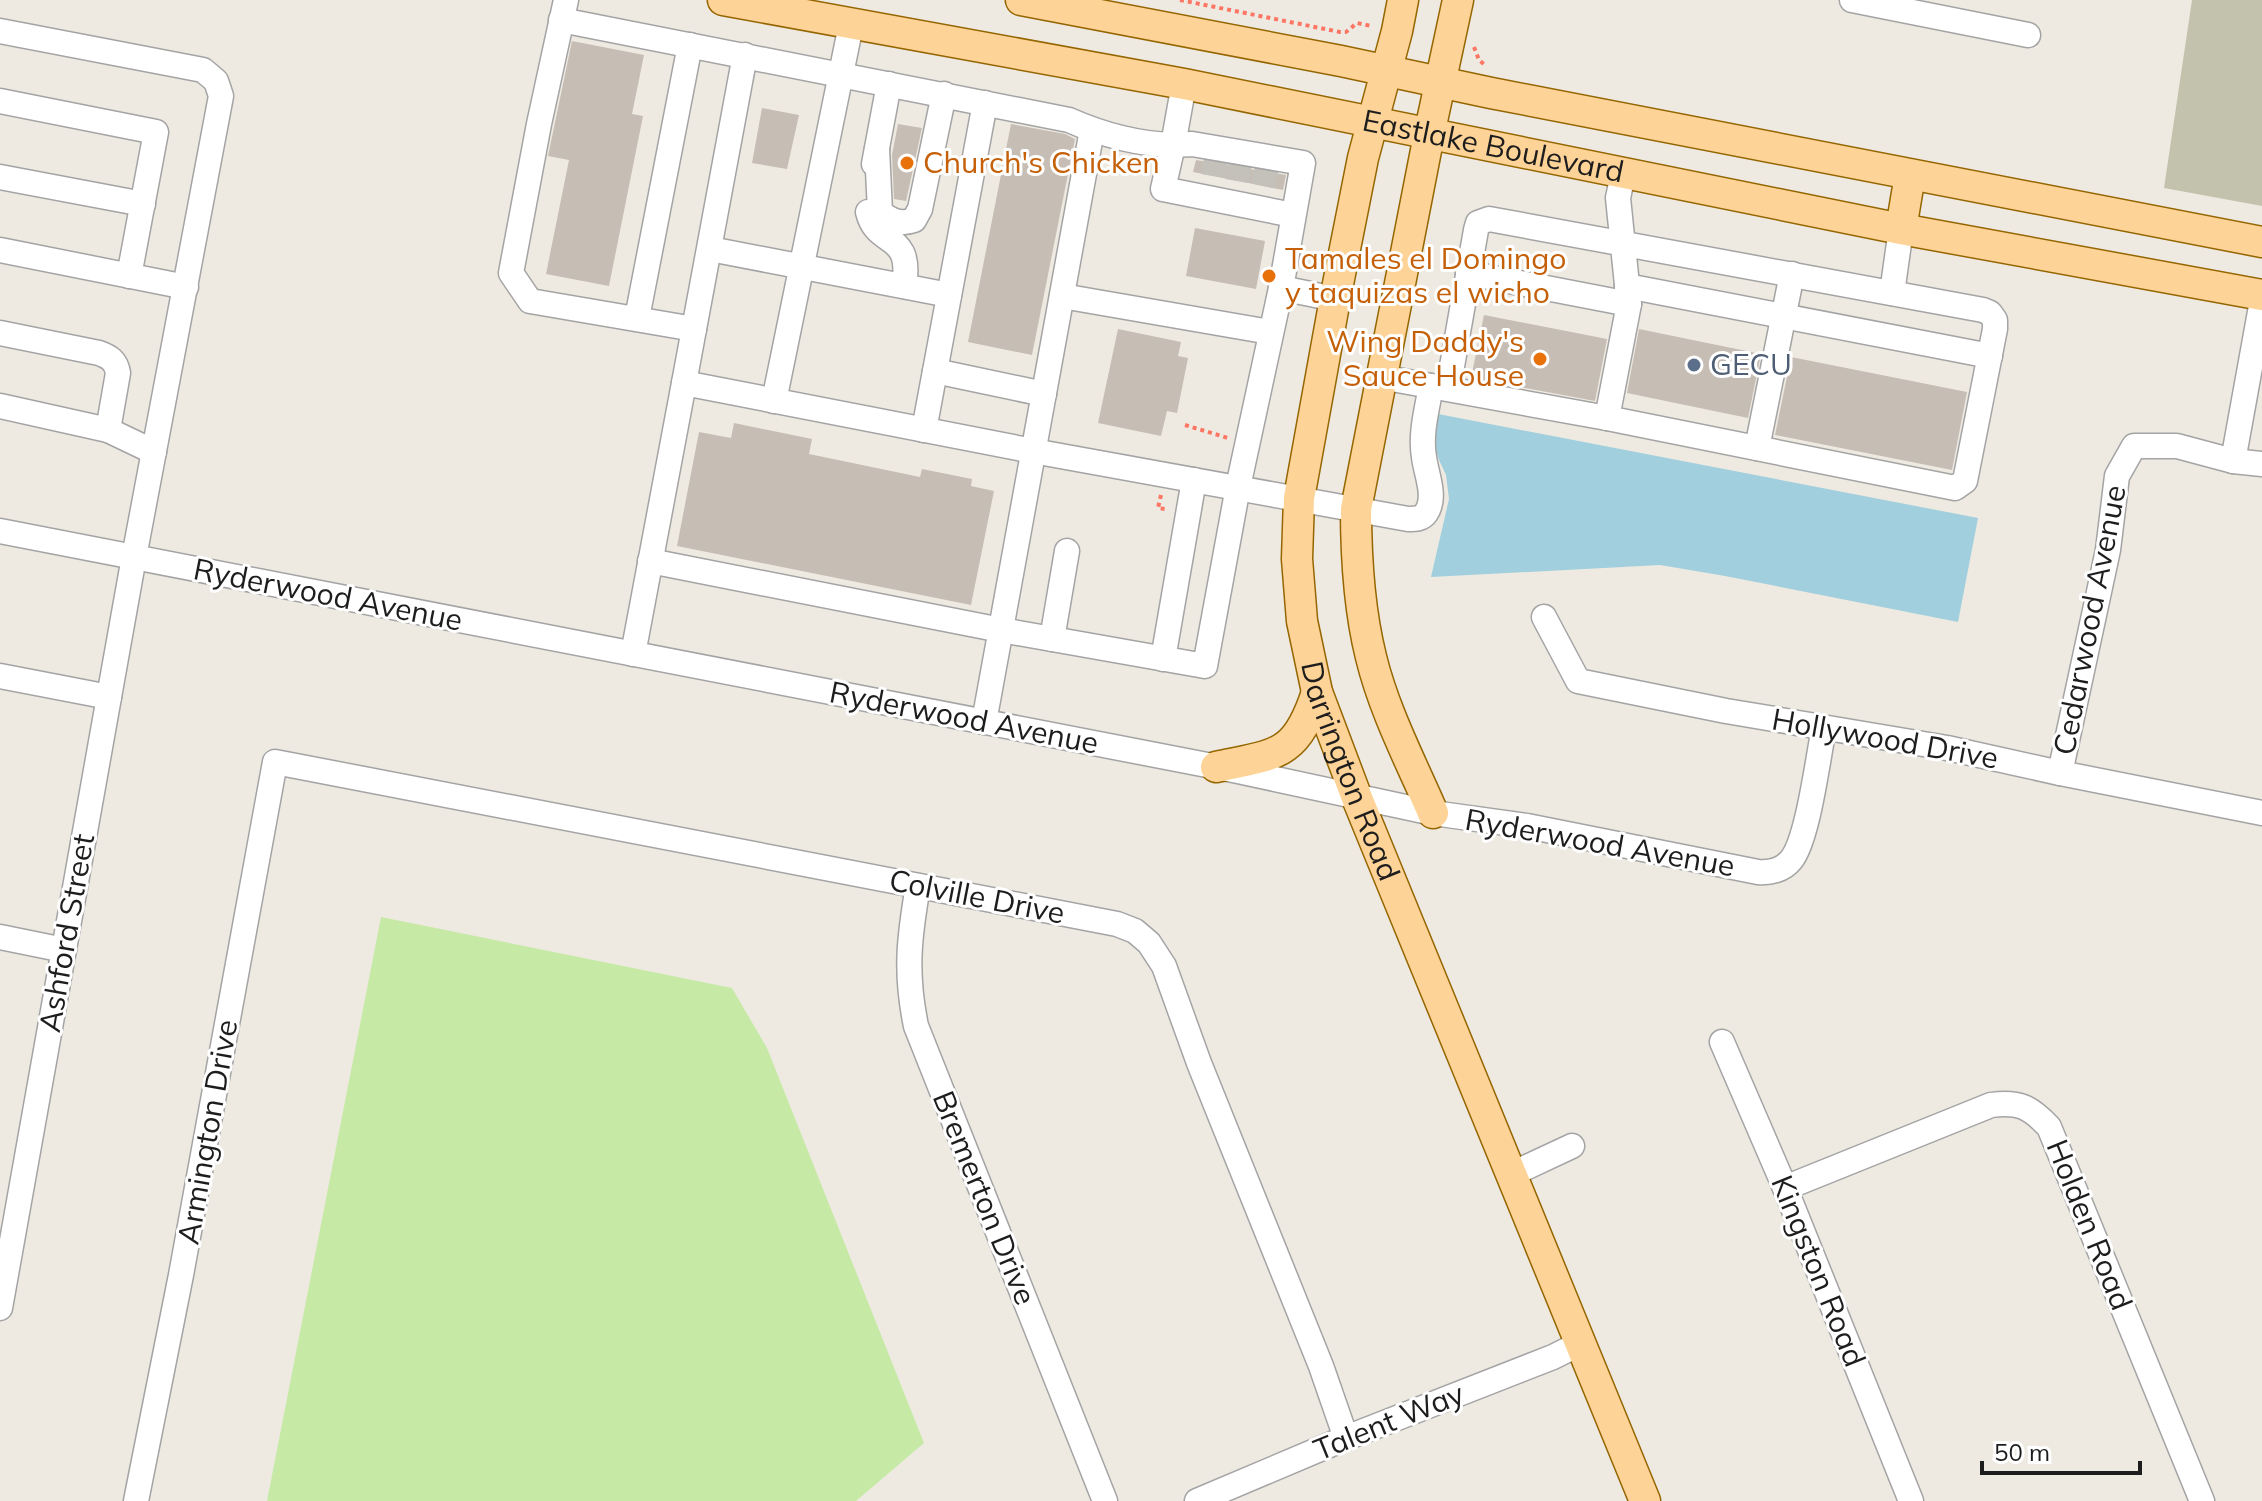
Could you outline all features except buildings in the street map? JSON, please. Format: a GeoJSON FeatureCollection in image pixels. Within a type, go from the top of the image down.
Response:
{"type":"FeatureCollection","features":[{"type":"Feature","properties":{"kind":"main road","name":"Eastlake Boulevard"},"geometry":{"type":"LineString","coordinates":[[723,0],[853,12],[1429,135],[2262,298]]}},
{"type":"Feature","properties":{"kind":"main road","name":"Eastlake Boulevard"},"geometry":{"type":"LineString","coordinates":[[1021,0],[1074,5],[1440,82],[2262,242]]}},
{"type":"Feature","properties":{"kind":"main road","name":"Darrington Road"},"geometry":{"type":"LineString","coordinates":[[1403,0],[1371,123],[1299,498],[1297,559],[1302,621],[1317,692],[1357,798],[1645,1501]]}},
{"type":"Feature","properties":{"kind":"main road","name":"Darrington Road"},"geometry":{"type":"LineString","coordinates":[[1433,813],[1385,701],[1371,657],[1356,561],[1356,509],[1458,0]]}},
{"type":"Feature","properties":{"kind":"main road"},"geometry":{"type":"LineString","coordinates":[[1901,229],[1910,175]]}},
{"type":"Feature","properties":{"kind":"main road"},"geometry":{"type":"LineString","coordinates":[[1216,767],[1264,757],[1283,749],[1299,735],[1317,692]]}},
{"type":"Feature","properties":{"kind":"street"},"geometry":{"type":"LineString","coordinates":[[1852,0],[2028,35]]}},
{"type":"Feature","properties":{"kind":"street"},"geometry":{"type":"LineString","coordinates":[[694,329],[530,301],[511,273],[564,10],[690,45],[1069,120],[1145,145],[1192,144],[1226,171],[1265,178],[1293,215]]}},
{"type":"Feature","properties":{"kind":"street"},"geometry":{"type":"LineString","coordinates":[[774,401],[853,12]]}},
{"type":"Feature","properties":{"kind":"street","name":"Ashford Street"},"geometry":{"type":"LineString","coordinates":[[0,31],[203,70],[216,81],[221,96],[134,557],[1,1300]]}},
{"type":"Feature","properties":{"kind":"street"},"geometry":{"type":"LineString","coordinates":[[637,318],[690,45]]}},
{"type":"Feature","properties":{"kind":"street"},"geometry":{"type":"LineString","coordinates":[[633,654],[745,55]]}},
{"type":"Feature","properties":{"kind":"street"},"geometry":{"type":"LineString","coordinates":[[889,84],[866,202],[870,219],[881,234],[903,252],[907,269],[904,286]]}},
{"type":"Feature","properties":{"kind":"street"},"geometry":{"type":"LineString","coordinates":[[650,561],[1001,630],[1205,666],[1303,163],[1265,178],[1226,171],[1163,189],[1184,84]]}},
{"type":"Feature","properties":{"kind":"street"},"geometry":{"type":"LineString","coordinates":[[877,149],[880,212],[889,220],[905,223],[914,220],[920,209],[944,94]]}},
{"type":"Feature","properties":{"kind":"street"},"geometry":{"type":"LineString","coordinates":[[0,101],[156,132],[129,276]]}},
{"type":"Feature","properties":{"kind":"street"},"geometry":{"type":"LineString","coordinates":[[924,430],[985,103]]}},
{"type":"Feature","properties":{"kind":"street"},"geometry":{"type":"LineString","coordinates":[[984,722],[1092,130]]}},
{"type":"Feature","properties":{"kind":"street"},"geometry":{"type":"LineString","coordinates":[[1607,418],[1628,295],[1618,198],[1623,174]]}},
{"type":"Feature","properties":{"kind":"street"},"geometry":{"type":"LineString","coordinates":[[0,177],[143,204]]}},
{"type":"Feature","properties":{"kind":"street"},"geometry":{"type":"LineString","coordinates":[[684,383],[1033,451],[1408,519],[1422,517],[1426,513],[1431,495],[1423,449],[1424,429],[1440,388],[1476,230],[1483,220],[1892,293],[1990,313],[1995,320],[1965,481],[1955,488],[1607,418],[1440,388],[1381,377]]}},
{"type":"Feature","properties":{"kind":"street"},"geometry":{"type":"LineString","coordinates":[[1892,293],[1901,229]]}},
{"type":"Feature","properties":{"kind":"street"},"geometry":{"type":"LineString","coordinates":[[710,249],[949,295]]}},
{"type":"Feature","properties":{"kind":"street"},"geometry":{"type":"LineString","coordinates":[[0,250],[186,287]]}},
{"type":"Feature","properties":{"kind":"street"},"geometry":{"type":"LineString","coordinates":[[1468,273],[1784,316],[1990,356]]}},
{"type":"Feature","properties":{"kind":"street"},"geometry":{"type":"LineString","coordinates":[[1757,448],[1792,274]]}},
{"type":"Feature","properties":{"kind":"street"},"geometry":{"type":"LineString","coordinates":[[1281,288],[1335,299]]}},
{"type":"Feature","properties":{"kind":"street"},"geometry":{"type":"LineString","coordinates":[[1062,296],[1270,332]]}},
{"type":"Feature","properties":{"kind":"street"},"geometry":{"type":"LineString","coordinates":[[2262,298],[2233,461],[2262,464]]}},
{"type":"Feature","properties":{"kind":"street"},"geometry":{"type":"LineString","coordinates":[[0,333],[109,357],[116,364],[118,373],[108,430]]}},
{"type":"Feature","properties":{"kind":"street"},"geometry":{"type":"LineString","coordinates":[[935,371],[1044,394]]}},
{"type":"Feature","properties":{"kind":"street"},"geometry":{"type":"LineString","coordinates":[[0,406],[108,430],[154,452]]}},
{"type":"Feature","properties":{"kind":"street","name":"Cedarwood Avenue"},"geometry":{"type":"LineString","coordinates":[[2060,773],[2108,550],[2117,476],[2134,446],[2177,446],[2233,461]]}},
{"type":"Feature","properties":{"kind":"street"},"geometry":{"type":"LineString","coordinates":[[1163,659],[1194,480]]}},
{"type":"Feature","properties":{"kind":"street","name":"Ryderwood Avenue"},"geometry":{"type":"LineString","coordinates":[[0,531],[1216,767],[1433,813],[1527,826],[1758,872],[1773,871],[1788,863],[1798,848],[1824,728]]}},
{"type":"Feature","properties":{"kind":"street"},"geometry":{"type":"LineString","coordinates":[[1052,639],[1067,551]]}},
{"type":"Feature","properties":{"kind":"street","name":"Hollywood Drive"},"geometry":{"type":"LineString","coordinates":[[1544,617],[1578,681],[1726,711],[1947,748],[2262,813]]}},
{"type":"Feature","properties":{"kind":"street"},"geometry":{"type":"LineString","coordinates":[[0,676],[109,697]]}},
{"type":"Feature","properties":{"kind":"street","name":"Colville Drive"},"geometry":{"type":"LineString","coordinates":[[275,762],[1117,924],[1135,931],[1157,952],[1321,1366],[1346,1438]]}},
{"type":"Feature","properties":{"kind":"street","name":"Armington Drive"},"geometry":{"type":"LineString","coordinates":[[136,1501],[184,1260],[275,762]]}},
{"type":"Feature","properties":{"kind":"street","name":"Bremerton Drive"},"geometry":{"type":"LineString","coordinates":[[918,886],[908,965],[916,1026],[1105,1501]]}},
{"type":"Feature","properties":{"kind":"street"},"geometry":{"type":"LineString","coordinates":[[0,937],[64,950]]}},
{"type":"Feature","properties":{"kind":"street","name":"Kingston Road"},"geometry":{"type":"LineString","coordinates":[[1722,1042],[1785,1188],[1911,1501]]}},
{"type":"Feature","properties":{"kind":"street","name":"Holden Road"},"geometry":{"type":"LineString","coordinates":[[1785,1188],[1991,1105],[2008,1103],[2034,1111],[2049,1127],[2202,1501]]}},
{"type":"Feature","properties":{"kind":"street"},"geometry":{"type":"LineString","coordinates":[[1512,1174],[1572,1146]]}},
{"type":"Feature","properties":{"kind":"street","name":"Talent Way"},"geometry":{"type":"LineString","coordinates":[[1197,1501],[1581,1343]]}},
{"type":"Feature","properties":{"kind":"path"},"geometry":{"type":"LineString","coordinates":[[1180,0],[1340,32],[1346,32],[1354,24],[1363,25]]}},
{"type":"Feature","properties":{"kind":"shaded area"},"geometry":{"type":"Polygon","coordinates":[[[2192,0],[2262,0],[2262,206],[2164,188],[2192,0]]]}},
{"type":"Feature","properties":{"kind":"green space"},"geometry":{"type":"Polygon","coordinates":[[[381,917],[732,988],[767,1048],[924,1443],[856,1501],[267,1501],[381,917]]]}},
{"type":"Feature","properties":{"kind":"water"},"geometry":{"type":"Polygon","coordinates":[[[1438,414],[1978,518],[1958,622],[1660,565],[1431,577],[1449,499],[1446,475],[1434,445],[1438,414]]]}},
{"type":"Feature","properties":{"kind":"tunnel"},"geometry":{"type":"LineString","coordinates":[[1213,176],[1217,153]]}},
{"type":"Feature","properties":{"kind":"tunnel"},"geometry":{"type":"LineString","coordinates":[[1237,181],[1241,158]]}},
{"type":"Feature","properties":{"kind":"tunnel"},"geometry":{"type":"LineString","coordinates":[[1263,186],[1268,163]]}},
{"type":"Feature","properties":{"kind":"place","name":"Church's Chicken"},"geometry":{"type":"Point","coordinates":[907,163]}},
{"type":"Feature","properties":{"kind":"place","name":"Tamales el Domingo y taquizas el wicho"},"geometry":{"type":"Point","coordinates":[1269,276]}},
{"type":"Feature","properties":{"kind":"place","name":"Wing Daddy's Sauce House"},"geometry":{"type":"Point","coordinates":[1540,359]}},
{"type":"Feature","properties":{"kind":"place","name":"GECU"},"geometry":{"type":"Point","coordinates":[1694,365]}}]}
